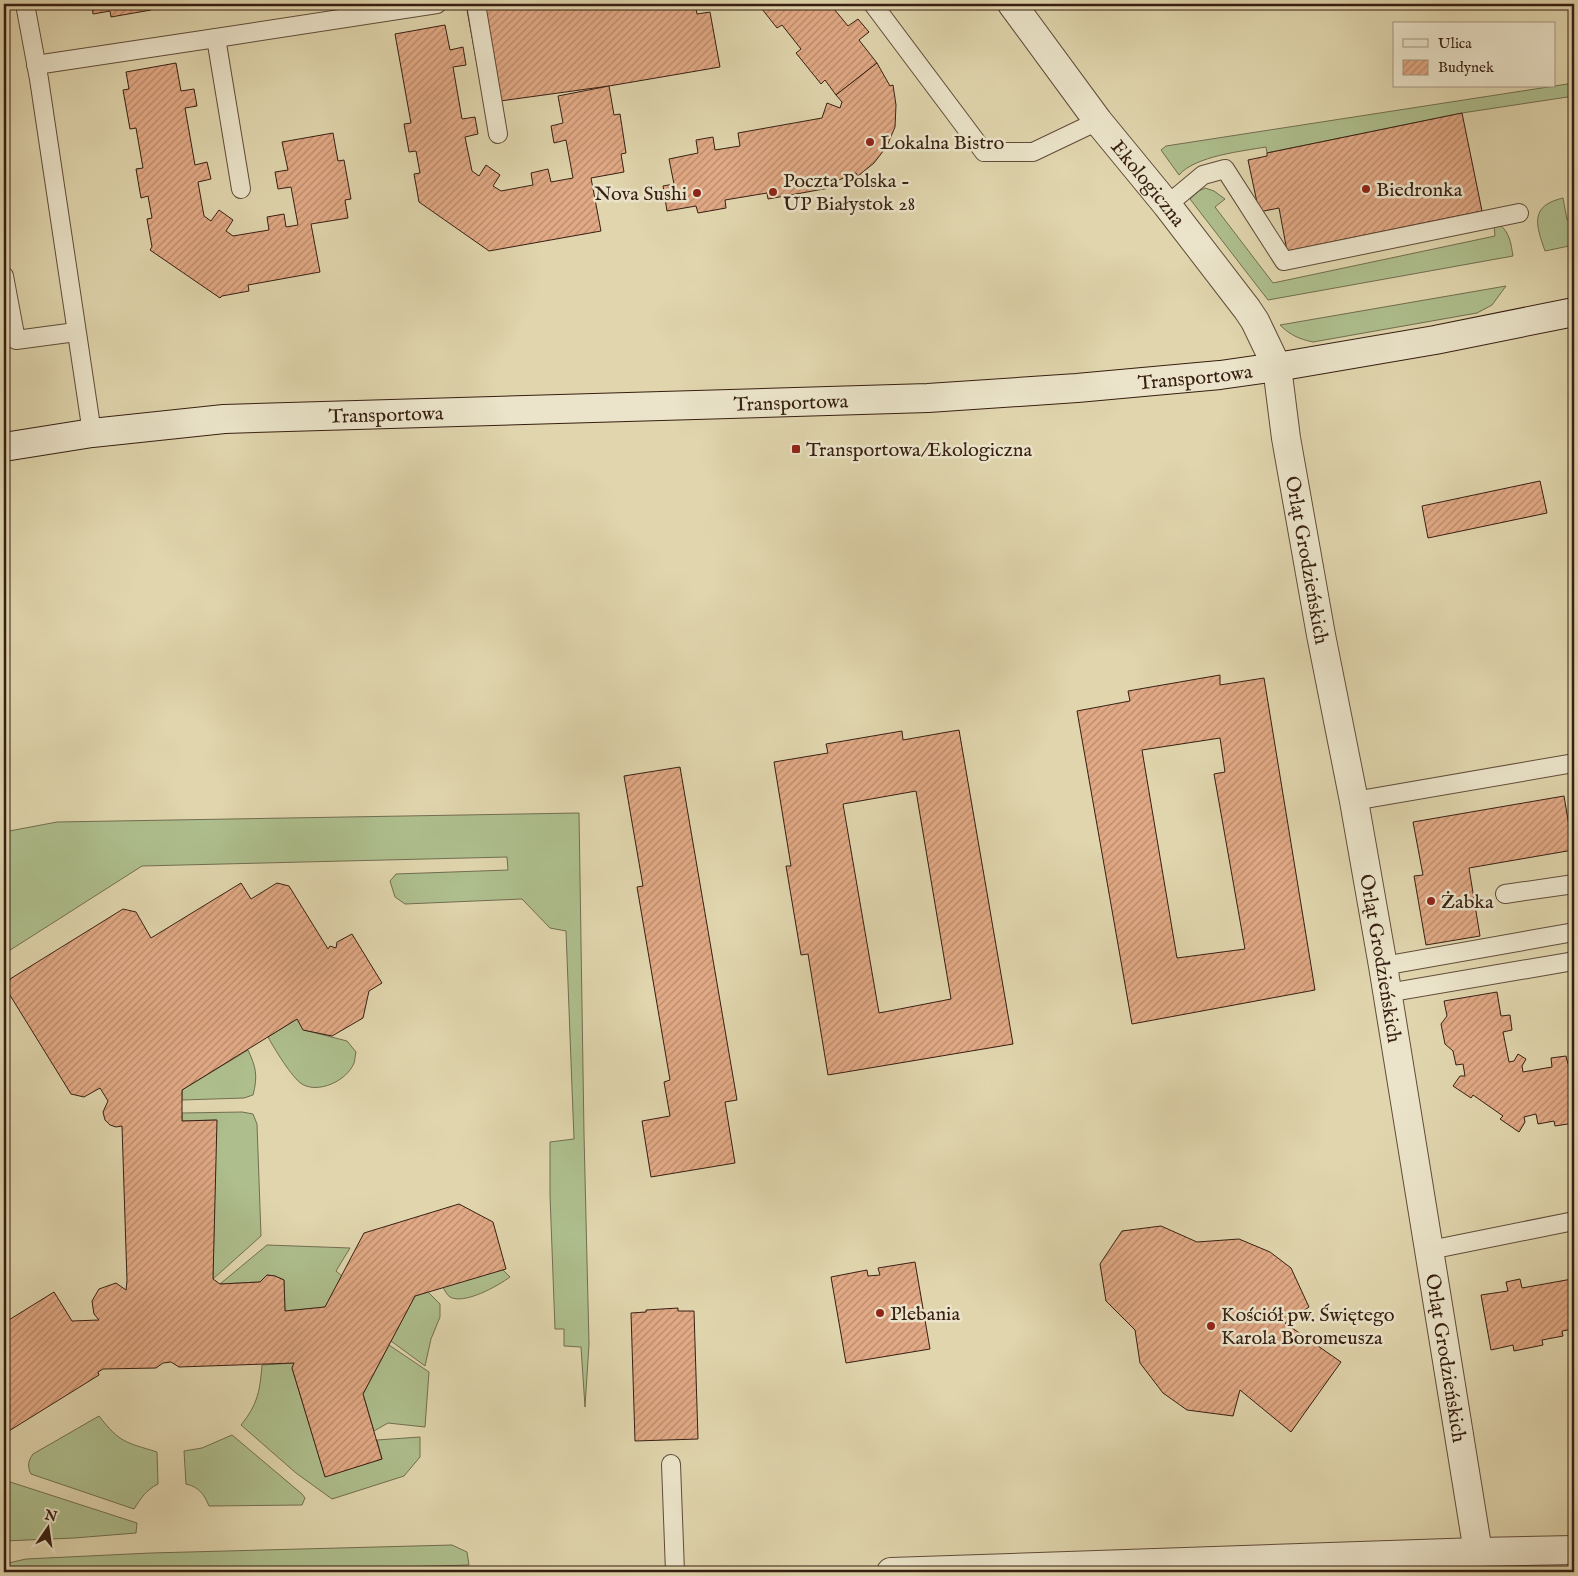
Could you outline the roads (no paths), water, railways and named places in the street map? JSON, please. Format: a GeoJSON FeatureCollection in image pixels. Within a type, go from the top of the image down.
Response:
{"type":"FeatureCollection","features":[{"type":"Feature","properties":{"kind":"street","name":"Ekologiczna"},"geometry":{"type":"LineString","coordinates":[[1012,4],[1098,121],[1167,205],[1255,321],[1277,367]]}},
{"type":"Feature","properties":{"kind":"street","name":"Transportowa"},"geometry":{"type":"LineString","coordinates":[[4,447],[92,433],[224,419],[928,398],[1077,388],[1220,375],[1277,367],[1435,340],[1574,312]]}},
{"type":"Feature","properties":{"kind":"street","name":"Orląt Grodzieńskich"},"geometry":{"type":"LineString","coordinates":[[1277,367],[1286,438],[1383,966],[1392,1033],[1430,1250],[1478,1552]]}},
{"type":"Feature","properties":{"kind":"street"},"geometry":{"type":"LineString","coordinates":[[891,1572],[1574,1550]]}},
{"type":"Feature","properties":{"kind":"lane"},"geometry":{"type":"LineString","coordinates":[[25,4],[92,433]]}},
{"type":"Feature","properties":{"kind":"lane"},"geometry":{"type":"LineString","coordinates":[[36,65],[436,4]]}},
{"type":"Feature","properties":{"kind":"lane"},"geometry":{"type":"LineString","coordinates":[[476,4],[498,134]]}},
{"type":"Feature","properties":{"kind":"lane"},"geometry":{"type":"LineString","coordinates":[[873,4],[984,152],[1033,152],[1098,121]]}},
{"type":"Feature","properties":{"kind":"lane"},"geometry":{"type":"LineString","coordinates":[[216,38],[241,189]]}},
{"type":"Feature","properties":{"kind":"lane"},"geometry":{"type":"LineString","coordinates":[[1167,205],[1203,175],[1225,169],[1284,261],[1519,213]]}},
{"type":"Feature","properties":{"kind":"lane"},"geometry":{"type":"LineString","coordinates":[[4,276],[10,341],[76,332]]}},
{"type":"Feature","properties":{"kind":"lane"},"geometry":{"type":"LineString","coordinates":[[1354,801],[1574,763]]}},
{"type":"Feature","properties":{"kind":"lane"},"geometry":{"type":"LineString","coordinates":[[1505,894],[1574,884]]}},
{"type":"Feature","properties":{"kind":"lane"},"geometry":{"type":"LineString","coordinates":[[1383,966],[1574,932]]}},
{"type":"Feature","properties":{"kind":"lane"},"geometry":{"type":"LineString","coordinates":[[1387,993],[1574,961]]}},
{"type":"Feature","properties":{"kind":"lane"},"geometry":{"type":"LineString","coordinates":[[1430,1250],[1574,1221]]}},
{"type":"Feature","properties":{"kind":"lane"},"geometry":{"type":"LineString","coordinates":[[670,1464],[675,1572]]}},
{"type":"Feature","properties":{"kind":"place","name":"Lokalna Bistro"},"geometry":{"type":"Point","coordinates":[870,142]}},
{"type":"Feature","properties":{"kind":"place","name":"Biedronka"},"geometry":{"type":"Point","coordinates":[1366,189]}},
{"type":"Feature","properties":{"kind":"place","name":"Poczta Polska - UP Białystok 28"},"geometry":{"type":"Point","coordinates":[773,192]}},
{"type":"Feature","properties":{"kind":"place","name":"Nova Sushi"},"geometry":{"type":"Point","coordinates":[697,193]}},
{"type":"Feature","properties":{"kind":"place","name":"Transportowa/Ekologiczna"},"geometry":{"type":"Point","coordinates":[796,449]}},
{"type":"Feature","properties":{"kind":"place","name":"Żabka"},"geometry":{"type":"Point","coordinates":[1431,901]}},
{"type":"Feature","properties":{"kind":"place","name":"Plebania"},"geometry":{"type":"Point","coordinates":[880,1313]}},
{"type":"Feature","properties":{"kind":"place","name":"Kościół pw. Świętego Karola Boromeusza"},"geometry":{"type":"Point","coordinates":[1211,1326]}}]}
